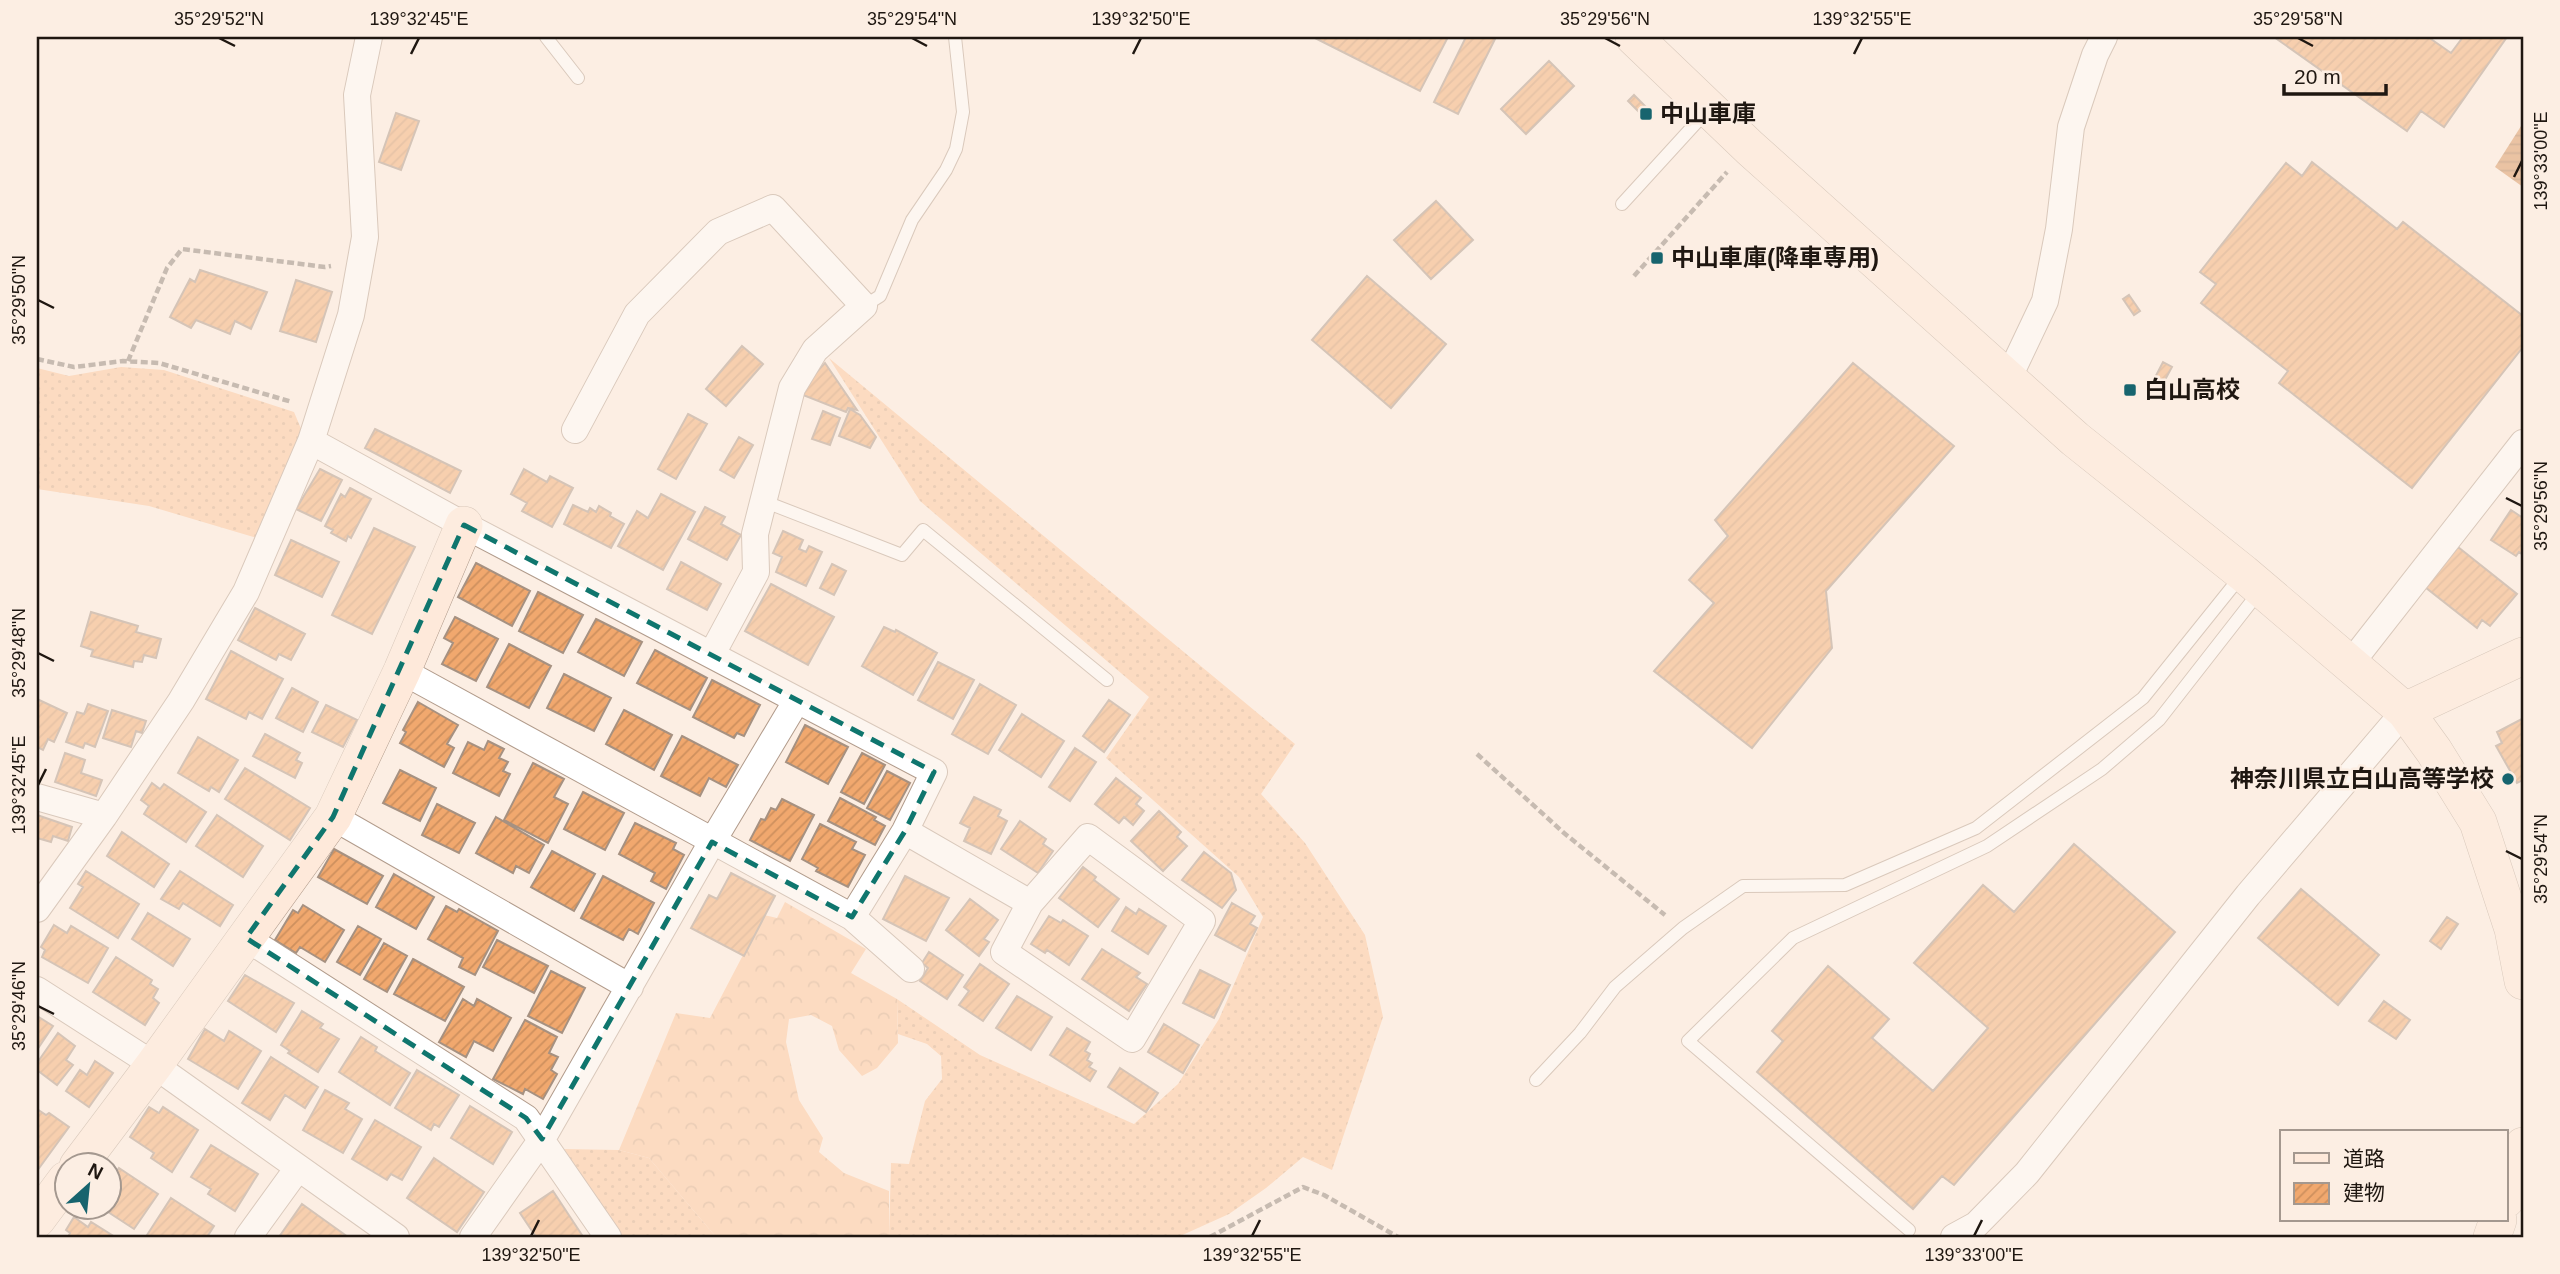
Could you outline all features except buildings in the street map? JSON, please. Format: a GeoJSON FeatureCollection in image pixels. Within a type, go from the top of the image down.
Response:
{"type":"FeatureCollection","features":[{"type":"Feature","properties":{"kind":"street"},"geometry":{"type":"LineString","coordinates":[[37,909],[104,816],[181,701],[246,592],[311,441],[351,315],[363,258],[365,237],[357,95],[369,37]]}},
{"type":"Feature","properties":{"kind":"street"},"geometry":{"type":"LineString","coordinates":[[1634,37],[1708,109],[2075,439],[2252,581],[2405,710],[2434,751],[2477,822],[2513,929],[2523,981]]}},
{"type":"Feature","properties":{"kind":"street"},"geometry":{"type":"LineString","coordinates":[[2008,379],[2045,301],[2059,229],[2071,127],[2095,55],[2105,37]]}},
{"type":"Feature","properties":{"kind":"street"},"geometry":{"type":"LineString","coordinates":[[575,430],[637,314],[718,232],[773,208],[864,306],[815,350],[792,388],[755,534],[755,572],[712,654]]}},
{"type":"Feature","properties":{"kind":"street"},"geometry":{"type":"LineString","coordinates":[[311,441],[464,525],[934,772],[905,831],[852,917]]}},
{"type":"Feature","properties":{"kind":"street"},"geometry":{"type":"LineString","coordinates":[[2350,664],[2523,443]]}},
{"type":"Feature","properties":{"kind":"street"},"geometry":{"type":"LineString","coordinates":[[89,1152],[333,817],[402,671],[464,525]]}},
{"type":"Feature","properties":{"kind":"street"},"geometry":{"type":"LineString","coordinates":[[1954,1237],[1976,1225],[2027,1172],[2248,895],[2405,710],[2523,656]]}},
{"type":"Feature","properties":{"kind":"street"},"geometry":{"type":"LineString","coordinates":[[402,671],[852,917],[911,969]]}},
{"type":"Feature","properties":{"kind":"street"},"geometry":{"type":"LineString","coordinates":[[472,1237],[542,1139],[712,842],[797,700]]}},
{"type":"Feature","properties":{"kind":"street"},"geometry":{"type":"LineString","coordinates":[[37,797],[104,816]]}},
{"type":"Feature","properties":{"kind":"street"},"geometry":{"type":"LineString","coordinates":[[333,817],[629,987]]}},
{"type":"Feature","properties":{"kind":"street"},"geometry":{"type":"LineString","coordinates":[[905,831],[1030,903]]}},
{"type":"Feature","properties":{"kind":"street"},"geometry":{"type":"LineString","coordinates":[[1088,837],[1202,921],[1132,1039],[1004,952],[1030,903],[1088,837]]}},
{"type":"Feature","properties":{"kind":"street"},"geometry":{"type":"LineString","coordinates":[[246,938],[526,1118],[608,1237]]}},
{"type":"Feature","properties":{"kind":"street"},"geometry":{"type":"LineString","coordinates":[[37,990],[154,1065],[396,1237]]}},
{"type":"Feature","properties":{"kind":"street"},"geometry":{"type":"LineString","coordinates":[[2508,1193],[2523,1146]]}},
{"type":"Feature","properties":{"kind":"street"},"geometry":{"type":"LineString","coordinates":[[248,1237],[298,1168]]}},
{"type":"Feature","properties":{"kind":"street"},"geometry":{"type":"LineString","coordinates":[[37,1219],[52,1199]]}},
{"type":"Feature","properties":{"kind":"lane"},"geometry":{"type":"LineString","coordinates":[[546,37],[578,78]]}},
{"type":"Feature","properties":{"kind":"lane"},"geometry":{"type":"LineString","coordinates":[[864,306],[880,296],[912,220],[946,170],[956,149],[963,113],[955,37]]}},
{"type":"Feature","properties":{"kind":"lane"},"geometry":{"type":"LineString","coordinates":[[1622,204],[1708,109]]}},
{"type":"Feature","properties":{"kind":"lane"},"geometry":{"type":"LineString","coordinates":[[762,501],[902,555],[923,530],[1108,680]]}},
{"type":"Feature","properties":{"kind":"lane"},"geometry":{"type":"LineString","coordinates":[[1536,1080],[1580,1033],[1615,987],[1683,928],[1742,887],[1845,885],[1976,828],[2143,698],[2252,581]]}},
{"type":"Feature","properties":{"kind":"lane"},"geometry":{"type":"LineString","coordinates":[[1909,1230],[1688,1041],[1793,938],[1987,846],[2102,769],[2159,720],[2252,581]]}},
{"type":"Feature","properties":{"kind":"path"},"geometry":{"type":"LineString","coordinates":[[1634,276],[1735,162]]}},
{"type":"Feature","properties":{"kind":"path"},"geometry":{"type":"LineString","coordinates":[[128,361],[167,268],[182,249],[326,267],[363,258]]}},
{"type":"Feature","properties":{"kind":"path"},"geometry":{"type":"LineString","coordinates":[[37,359],[74,367],[128,361],[159,363],[320,411]]}},
{"type":"Feature","properties":{"kind":"path"},"geometry":{"type":"LineString","coordinates":[[1477,754],[1615,876],[1683,928]]}},
{"type":"Feature","properties":{"kind":"path"},"geometry":{"type":"LineString","coordinates":[[1210,1237],[1303,1187],[1324,1195],[1398,1237]]}},
{"type":"Feature","properties":{"kind":"highlighted area"},"geometry":{"type":"Polygon","coordinates":[[[464,525],[934,772],[905,831],[852,917],[712,842],[542,1139],[526,1118],[246,938],[333,817],[464,525]]]}},
{"type":"Feature","properties":{"kind":"green space"},"geometry":{"type":"Polygon","coordinates":[[[829,358],[1295,744],[1261,794],[1305,843],[1365,935],[1383,1017],[1332,1170],[1303,1157],[1229,1214],[1178,1237],[889,1237],[891,1163],[909,1164],[925,1101],[942,1079],[941,1056],[927,1044],[898,1034],[897,999],[980,1055],[1134,1124],[1178,1084],[1219,1019],[1263,917],[1239,877],[1106,758],[1149,697],[920,501],[829,358]]]}},
{"type":"Feature","properties":{"kind":"green space"},"geometry":{"type":"Polygon","coordinates":[[[121,367],[164,370],[294,412],[302,431],[257,538],[149,506],[37,489],[37,368],[69,376],[121,367]]]}},
{"type":"Feature","properties":{"kind":"green space"},"geometry":{"type":"Polygon","coordinates":[[[785,902],[866,949],[851,973],[897,999],[898,1043],[877,1068],[862,1076],[839,1050],[832,1026],[811,1015],[789,1019],[786,1042],[799,1100],[823,1138],[819,1152],[844,1173],[889,1191],[889,1237],[716,1237],[649,1158],[619,1150],[676,1013],[710,1018],[764,915],[777,918],[785,902]]]}},
{"type":"Feature","properties":{"kind":"green space"},"geometry":{"type":"Polygon","coordinates":[[[564,1149],[619,1150],[649,1158],[716,1237],[622,1237],[564,1149]]]}},
{"type":"Feature","properties":{"kind":"shaded area"},"geometry":{"type":"Polygon","coordinates":[[[2523,123],[2523,187],[2495,167],[2523,123]]]}},
{"type":"Feature","properties":{"kind":"place","name":"中山車庫"},"geometry":{"type":"Point","coordinates":[1646,114]}},
{"type":"Feature","properties":{"kind":"place","name":"中山車庫(降車専用)"},"geometry":{"type":"Point","coordinates":[1657,258]}},
{"type":"Feature","properties":{"kind":"place","name":"白山高校"},"geometry":{"type":"Point","coordinates":[2130,390]}},
{"type":"Feature","properties":{"kind":"place","name":"神奈川県立白山高等学校"},"geometry":{"type":"Point","coordinates":[2508,779]}}]}
